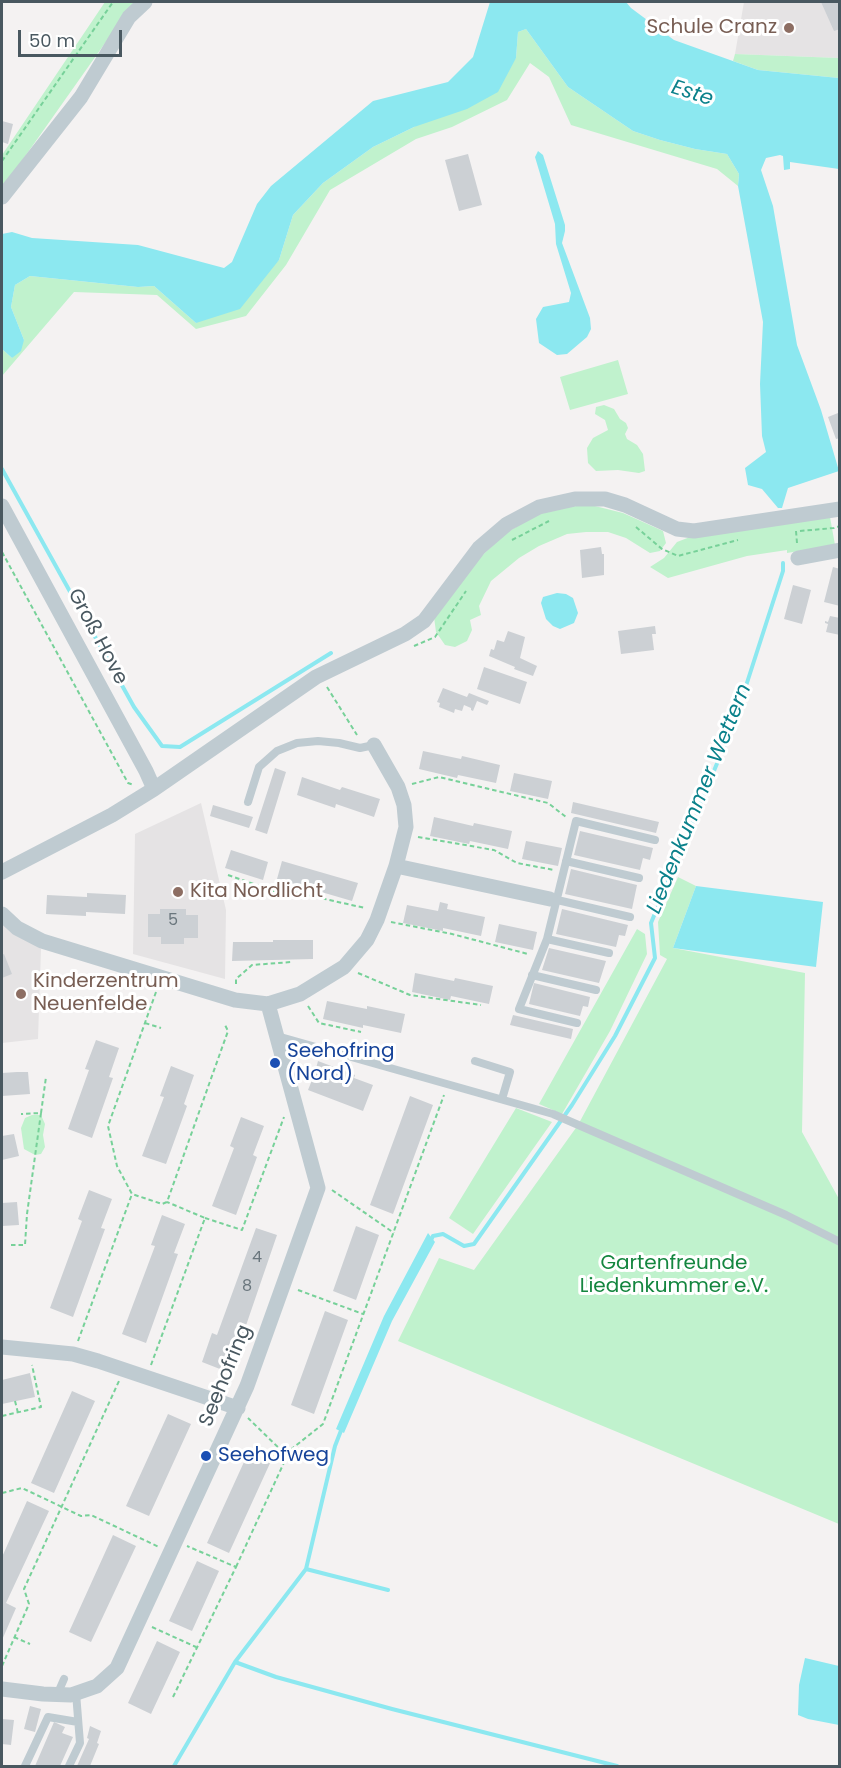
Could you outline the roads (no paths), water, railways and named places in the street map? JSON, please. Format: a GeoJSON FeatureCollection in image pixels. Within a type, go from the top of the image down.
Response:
{"type":"FeatureCollection","features":[{"type":"Feature","properties":{"kind":"street"},"geometry":{"type":"LineString","coordinates":[[2,197],[81,97],[129,17],[145,2]]}},
{"type":"Feature","properties":{"kind":"street"},"geometry":{"type":"LineString","coordinates":[[2,872],[112,815],[154,789],[316,677],[405,634],[424,621],[480,548],[507,524],[539,507],[575,499],[604,499],[625,505],[677,530],[694,531],[840,509]]}},
{"type":"Feature","properties":{"kind":"street","name":"Groß Hove"},"geometry":{"type":"LineString","coordinates":[[2,506],[154,789]]}},
{"type":"Feature","properties":{"kind":"street"},"geometry":{"type":"LineString","coordinates":[[798,555],[840,550]]}},
{"type":"Feature","properties":{"kind":"street"},"geometry":{"type":"LineString","coordinates":[[2,914],[17,928],[42,941],[235,1000],[268,1004],[300,994],[344,967],[367,940],[396,866],[405,835],[404,805],[398,787],[375,745]]}},
{"type":"Feature","properties":{"kind":"street"},"geometry":{"type":"LineString","coordinates":[[396,866],[553,899]]}},
{"type":"Feature","properties":{"kind":"street"},"geometry":{"type":"LineString","coordinates":[[268,1004],[277,1036]]}},
{"type":"Feature","properties":{"kind":"street","name":"Seehofring"},"geometry":{"type":"LineString","coordinates":[[2,1689],[57,1695],[76,1693],[97,1686],[117,1668],[238,1408],[318,1188],[277,1036]]}},
{"type":"Feature","properties":{"kind":"street"},"geometry":{"type":"LineString","coordinates":[[2,1347],[73,1354],[238,1408]]}},
{"type":"Feature","properties":{"kind":"lane"},"geometry":{"type":"LineString","coordinates":[[248,802],[259,767],[277,751],[297,743],[318,741],[360,748],[375,745]]}},
{"type":"Feature","properties":{"kind":"lane"},"geometry":{"type":"LineString","coordinates":[[577,1023],[519,1009],[547,939],[553,899],[563,872],[576,821],[655,840]]}},
{"type":"Feature","properties":{"kind":"lane"},"geometry":{"type":"LineString","coordinates":[[566,861],[639,878]]}},
{"type":"Feature","properties":{"kind":"lane"},"geometry":{"type":"LineString","coordinates":[[553,899],[630,917]]}},
{"type":"Feature","properties":{"kind":"lane"},"geometry":{"type":"LineString","coordinates":[[547,939],[609,953]]}},
{"type":"Feature","properties":{"kind":"lane"},"geometry":{"type":"LineString","coordinates":[[532,975],[596,990]]}},
{"type":"Feature","properties":{"kind":"lane"},"geometry":{"type":"LineString","coordinates":[[277,1036],[553,1114],[786,1215],[840,1242]]}},
{"type":"Feature","properties":{"kind":"lane"},"geometry":{"type":"LineString","coordinates":[[475,1061],[510,1072],[502,1099]]}},
{"type":"Feature","properties":{"kind":"lane"},"geometry":{"type":"LineString","coordinates":[[57,1695],[64,1680]]}},
{"type":"Feature","properties":{"kind":"lane"},"geometry":{"type":"LineString","coordinates":[[69,1767],[80,1743],[76,1693]]}},
{"type":"Feature","properties":{"kind":"lane"},"geometry":{"type":"LineString","coordinates":[[25,1767],[48,1717],[78,1722]]}},
{"type":"Feature","properties":{"kind":"water","name":"Este"},"geometry":{"type":"Polygon","coordinates":[[[490,2],[626,2],[674,40],[758,70],[839,78],[839,169],[790,162],[790,169],[784,170],[783,156],[780,155],[766,158],[761,170],[773,206],[797,345],[821,410],[839,471],[788,488],[782,508],[778,508],[762,489],[748,485],[745,468],[766,452],[762,436],[760,384],[763,322],[738,186],[739,174],[727,154],[695,149],[633,131],[568,87],[526,29],[518,32],[516,58],[498,92],[467,109],[414,127],[373,147],[323,183],[293,215],[279,260],[240,309],[196,323],[154,286],[138,287],[30,276],[15,285],[11,307],[24,340],[21,351],[12,358],[2,349],[2,234],[12,232],[32,238],[138,245],[224,268],[232,262],[257,204],[271,186],[373,101],[448,82],[473,57],[490,2]]]}},
{"type":"Feature","properties":{"kind":"water"},"geometry":{"type":"Polygon","coordinates":[[[538,151],[543,155],[565,225],[562,243],[590,318],[591,329],[587,337],[567,354],[557,355],[539,343],[536,319],[543,307],[569,302],[571,293],[556,244],[555,224],[535,157],[538,151]]]}},
{"type":"Feature","properties":{"kind":"water"},"geometry":{"type":"Polygon","coordinates":[[[557,593],[573,598],[578,613],[574,623],[560,629],[546,619],[541,603],[543,597],[557,593]]]}},
{"type":"Feature","properties":{"kind":"water"},"geometry":{"type":"Polygon","coordinates":[[[696,886],[823,902],[816,967],[673,948],[696,886]]]}},
{"type":"Feature","properties":{"kind":"water"},"geometry":{"type":"Polygon","coordinates":[[[428,1233],[435,1242],[392,1321],[344,1433],[336,1429],[384,1316],[428,1233]]]}},
{"type":"Feature","properties":{"kind":"water"},"geometry":{"type":"Polygon","coordinates":[[[805,1658],[839,1666],[839,1725],[798,1715],[799,1685],[805,1658]]]}},
{"type":"Feature","properties":{"kind":"waterway"},"geometry":{"type":"LineString","coordinates":[[2,469],[134,707],[162,746],[180,747],[331,653]]}},
{"type":"Feature","properties":{"kind":"waterway","name":"Liedenkummer Wettern"},"geometry":{"type":"LineString","coordinates":[[431,1240],[433,1236],[443,1234],[464,1246],[474,1244],[572,1105],[615,1036],[655,958],[651,923],[735,720],[783,571],[783,563]]}},
{"type":"Feature","properties":{"kind":"waterway","name":"Liedenkummer Wettern"},"geometry":{"type":"LineString","coordinates":[[174,1766],[235,1662],[306,1569],[335,1446],[342,1428]]}},
{"type":"Feature","properties":{"kind":"waterway"},"geometry":{"type":"LineString","coordinates":[[306,1569],[388,1590]]}},
{"type":"Feature","properties":{"kind":"waterway"},"geometry":{"type":"LineString","coordinates":[[235,1662],[276,1677],[392,1709],[617,1766]]}},
{"type":"Feature","properties":{"kind":"place","name":"Schule Cranz"},"geometry":{"type":"Point","coordinates":[789,28]}},
{"type":"Feature","properties":{"kind":"place","name":"Kita Nordlicht"},"geometry":{"type":"Point","coordinates":[178,892]}},
{"type":"Feature","properties":{"kind":"place","name":"Kinderzentrum Neuenfelde"},"geometry":{"type":"Point","coordinates":[21,994]}},
{"type":"Feature","properties":{"kind":"place","name":"Seehofring (Nord)"},"geometry":{"type":"Point","coordinates":[275,1063]}},
{"type":"Feature","properties":{"kind":"place","name":"Seehofweg"},"geometry":{"type":"Point","coordinates":[206,1456]}},
{"type":"Feature","properties":{"kind":"park label","name":"Gartenfreunde Liedenkummer e.V."},"geometry":{"type":"Point","coordinates":[674,1276]}}]}
